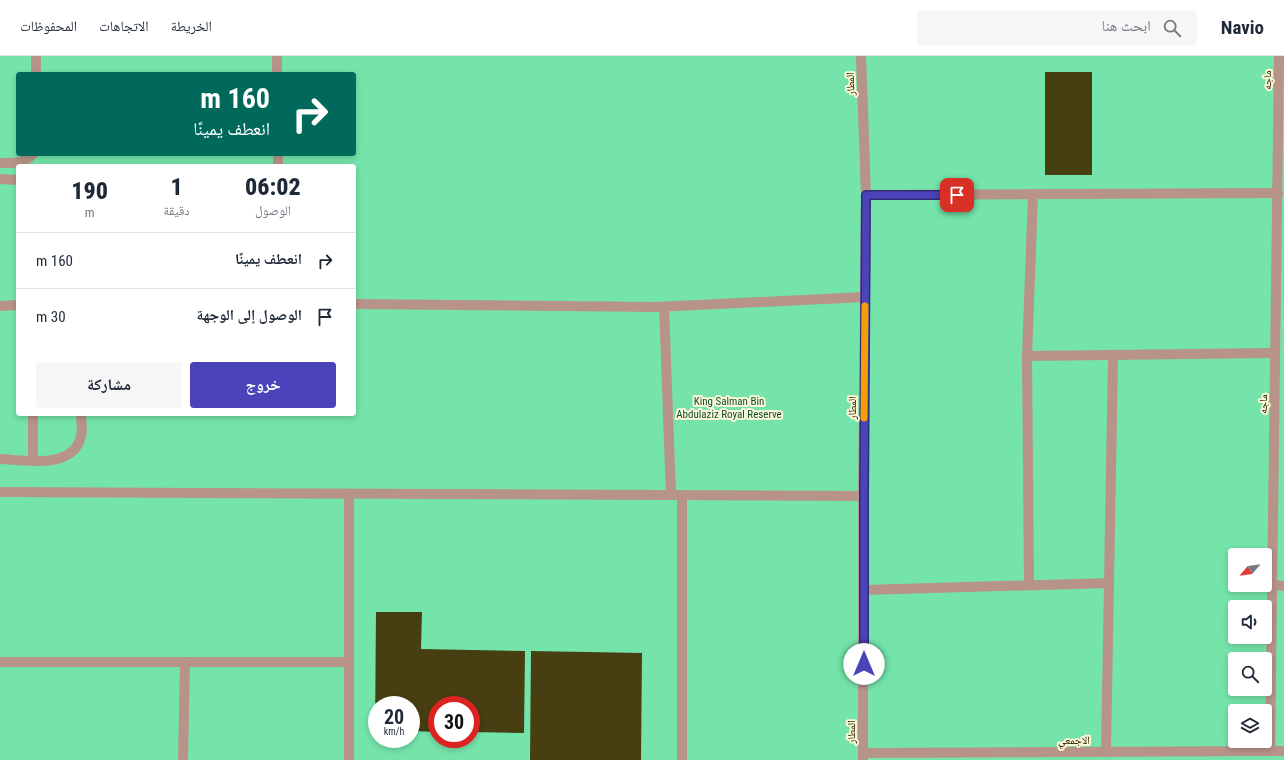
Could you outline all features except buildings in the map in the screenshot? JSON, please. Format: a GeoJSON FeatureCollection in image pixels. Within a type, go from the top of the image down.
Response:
{"type":"FeatureCollection","features":[{"type":"Feature","properties":{"kind":"street"},"geometry":{"type":"LineString","coordinates":[[36,56],[36,72]]}},
{"type":"Feature","properties":{"kind":"street"},"geometry":{"type":"LineString","coordinates":[[277,56],[277,72]]}},
{"type":"Feature","properties":{"kind":"street","name":"المطار"},"geometry":{"type":"LineString","coordinates":[[862,56],[866,195],[863,757]]}},
{"type":"Feature","properties":{"kind":"street","name":"ماجه"},"geometry":{"type":"LineString","coordinates":[[1272,585],[1279,56]]}},
{"type":"Feature","properties":{"kind":"street"},"geometry":{"type":"LineString","coordinates":[[0,163],[16,164],[28,159],[31,156]]}},
{"type":"Feature","properties":{"kind":"street"},"geometry":{"type":"LineString","coordinates":[[0,179],[16,180]]}},
{"type":"Feature","properties":{"kind":"street"},"geometry":{"type":"LineString","coordinates":[[866,195],[1278,193]]}},
{"type":"Feature","properties":{"kind":"street"},"geometry":{"type":"LineString","coordinates":[[1029,585],[1027,356],[1033,194]]}},
{"type":"Feature","properties":{"kind":"street"},"geometry":{"type":"LineString","coordinates":[[356,304],[664,307],[865,297]]}},
{"type":"Feature","properties":{"kind":"street"},"geometry":{"type":"LineString","coordinates":[[0,306],[16,305]]}},
{"type":"Feature","properties":{"kind":"street"},"geometry":{"type":"LineString","coordinates":[[664,307],[671,495]]}},
{"type":"Feature","properties":{"kind":"street"},"geometry":{"type":"LineString","coordinates":[[1027,356],[1276,354]]}},
{"type":"Feature","properties":{"kind":"street"},"geometry":{"type":"LineString","coordinates":[[1106,752],[1113,356]]}},
{"type":"Feature","properties":{"kind":"street"},"geometry":{"type":"LineString","coordinates":[[33,416],[33,460]]}},
{"type":"Feature","properties":{"kind":"street"},"geometry":{"type":"LineString","coordinates":[[0,459],[56,460],[67,456],[73,451],[81,436],[81,416]]}},
{"type":"Feature","properties":{"kind":"street"},"geometry":{"type":"LineString","coordinates":[[0,492],[864,496]]}},
{"type":"Feature","properties":{"kind":"street"},"geometry":{"type":"LineString","coordinates":[[349,494],[349,760]]}},
{"type":"Feature","properties":{"kind":"street"},"geometry":{"type":"LineString","coordinates":[[682,495],[682,760]]}},
{"type":"Feature","properties":{"kind":"street"},"geometry":{"type":"LineString","coordinates":[[864,590],[1109,583]]}},
{"type":"Feature","properties":{"kind":"street"},"geometry":{"type":"LineString","coordinates":[[1272,585],[1284,586]]}},
{"type":"Feature","properties":{"kind":"street","name":"ماجه"},"geometry":{"type":"LineString","coordinates":[[1270,752],[1272,592]]}},
{"type":"Feature","properties":{"kind":"street"},"geometry":{"type":"LineString","coordinates":[[0,662],[349,662]]}},
{"type":"Feature","properties":{"kind":"street"},"geometry":{"type":"LineString","coordinates":[[183,760],[185,662]]}},
{"type":"Feature","properties":{"kind":"street","name":"الاجمعي"},"geometry":{"type":"LineString","coordinates":[[863,757],[1029,756],[1106,752],[1284,751]]}},
{"type":"Feature","properties":{"kind":"green space","name":"King Salman Bin Abdulaziz Royal Reserve"},"geometry":{"type":"Polygon","coordinates":[[[0,56],[1284,56],[1284,760],[0,760],[0,56]]]}},
{"type":"Feature","properties":{"kind":"slow traffic"},"geometry":{"type":"LineString","coordinates":[[864,418],[865,306]]}},
{"type":"Feature","properties":{"kind":"route"},"geometry":{"type":"LineString","coordinates":[[864,664],[866,195],[957,195]]}}]}
